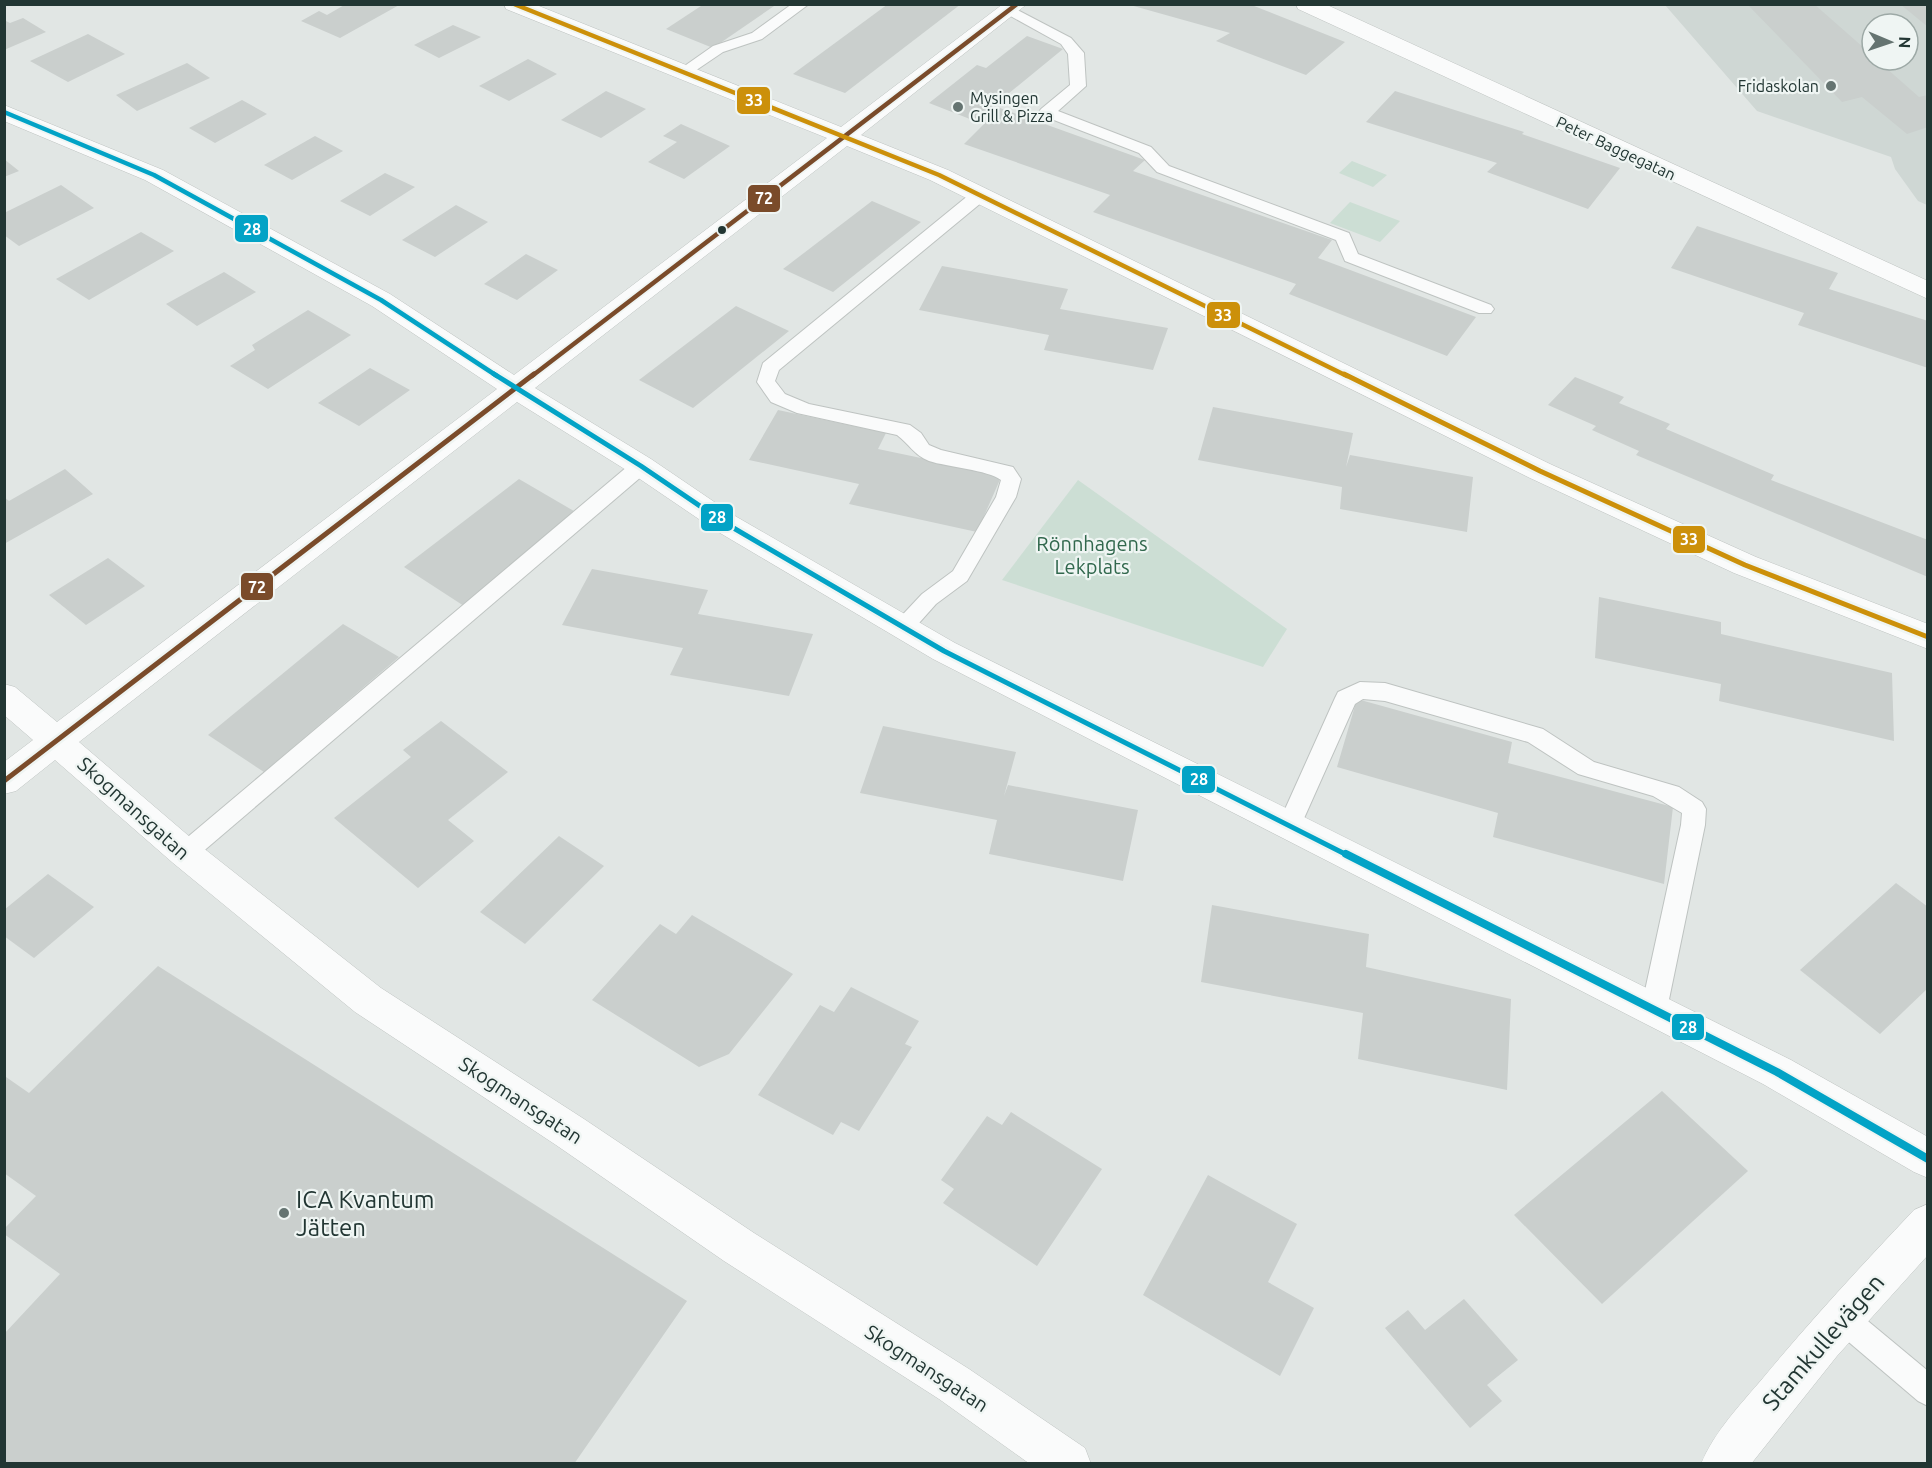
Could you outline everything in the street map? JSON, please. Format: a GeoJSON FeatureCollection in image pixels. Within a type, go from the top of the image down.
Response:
{"type":"FeatureCollection","features":[{"type":"Feature","properties":{"kind":"street"},"geometry":{"type":"LineString","coordinates":[[514,4],[939,175],[1540,471],[1745,565],[1928,638]]}},
{"type":"Feature","properties":{"kind":"street","name":"Peter Baggegatan"},"geometry":{"type":"LineString","coordinates":[[1306,4],[1928,291]]}},
{"type":"Feature","properties":{"kind":"street"},"geometry":{"type":"LineString","coordinates":[[4,782],[518,390],[1014,7]]}},
{"type":"Feature","properties":{"kind":"street"},"geometry":{"type":"LineString","coordinates":[[4,112],[154,175],[381,300],[518,390],[641,466],[725,523],[944,651],[1777,1072],[1928,1159]]}},
{"type":"Feature","properties":{"kind":"street","name":"Skogmansgatan"},"geometry":{"type":"LineString","coordinates":[[4,696],[185,853],[368,1000],[570,1132],[739,1247],[954,1384],[1069,1464]]}},
{"type":"Feature","properties":{"kind":"street","name":"Stamkullevägen"},"geometry":{"type":"LineString","coordinates":[[1723,1464],[1756,1419],[1841,1317],[1928,1224]]}},
{"type":"Feature","properties":{"kind":"lane"},"geometry":{"type":"LineString","coordinates":[[684,72],[718,49],[757,36],[802,4]]}},
{"type":"Feature","properties":{"kind":"lane"},"geometry":{"type":"LineString","coordinates":[[1014,7],[1066,41],[1076,53],[1078,86],[1047,112],[1145,150],[1163,169],[1343,237],[1352,257],[1485,309]]}},
{"type":"Feature","properties":{"kind":"lane"},"geometry":{"type":"LineString","coordinates":[[903,626],[929,599],[960,576],[1006,497],[1011,479],[1006,472],[936,456],[922,450],[914,438],[903,430],[804,409],[778,398],[766,382],[770,367],[981,194]]}},
{"type":"Feature","properties":{"kind":"lane"},"geometry":{"type":"LineString","coordinates":[[185,853],[641,466]]}},
{"type":"Feature","properties":{"kind":"lane"},"geometry":{"type":"LineString","coordinates":[[1289,827],[1346,698],[1360,690],[1385,692],[1535,735],[1546,740],[1585,768],[1682,797],[1694,808],[1693,825],[1654,1009]]}},
{"type":"Feature","properties":{"kind":"lane"},"geometry":{"type":"LineString","coordinates":[[1841,1317],[1928,1391]]}},
{"type":"Feature","properties":{"kind":"shaded area","name":"Fridaskolan"},"geometry":{"type":"Polygon","coordinates":[[[1665,5],[1927,5],[1927,205],[1918,201],[1895,169],[1891,157],[1757,111],[1665,5]]]}},
{"type":"Feature","properties":{"kind":"green space"},"geometry":{"type":"Polygon","coordinates":[[[1352,161],[1387,175],[1373,187],[1339,173],[1352,161]]]}},
{"type":"Feature","properties":{"kind":"green space"},"geometry":{"type":"Polygon","coordinates":[[[1350,202],[1400,221],[1380,242],[1330,223],[1350,202]]]}},
{"type":"Feature","properties":{"kind":"green space","name":"Rönnhagens Lekplats"},"geometry":{"type":"Polygon","coordinates":[[[1078,480],[1287,629],[1263,667],[1002,580],[1078,480]]]}},
{"type":"Feature","properties":{"kind":"building"},"geometry":{"type":"Polygon","coordinates":[[[346,4],[401,4],[340,38],[301,21],[319,11],[327,15],[346,4]]]}},
{"type":"Feature","properties":{"kind":"building"},"geometry":{"type":"Polygon","coordinates":[[[704,4],[777,4],[713,48],[666,29],[704,4]]]}},
{"type":"Feature","properties":{"kind":"building"},"geometry":{"type":"Polygon","coordinates":[[[888,4],[961,4],[845,93],[793,74],[888,4]]]}},
{"type":"Feature","properties":{"kind":"building"},"geometry":{"type":"Polygon","coordinates":[[[1249,4],[1345,42],[1306,75],[1216,41],[1230,33],[1130,5],[1249,4]]]}},
{"type":"Feature","properties":{"kind":"building"},"geometry":{"type":"Polygon","coordinates":[[[1747,4],[1814,4],[1860,44],[1860,72],[1891,72],[1919,97],[1928,95],[1928,127],[1907,134],[1862,97],[1842,102],[1747,4]]]}},
{"type":"Feature","properties":{"kind":"building"},"geometry":{"type":"Polygon","coordinates":[[[1900,4],[1928,4],[1928,27],[1920,20],[1920,12],[1910,12],[1900,4]]]}},
{"type":"Feature","properties":{"kind":"building"},"geometry":{"type":"Polygon","coordinates":[[[23,18],[46,32],[4,50],[4,20],[10,23],[23,18]]]}},
{"type":"Feature","properties":{"kind":"building"},"geometry":{"type":"Polygon","coordinates":[[[453,25],[481,37],[439,58],[414,45],[453,25]]]}},
{"type":"Feature","properties":{"kind":"building"},"geometry":{"type":"Polygon","coordinates":[[[88,34],[125,54],[68,82],[30,61],[88,34]]]}},
{"type":"Feature","properties":{"kind":"building"},"geometry":{"type":"Polygon","coordinates":[[[1027,36],[1063,49],[975,121],[929,103],[977,65],[986,68],[1027,36]]]}},
{"type":"Feature","properties":{"kind":"building"},"geometry":{"type":"Polygon","coordinates":[[[528,59],[557,74],[509,101],[479,86],[528,59]]]}},
{"type":"Feature","properties":{"kind":"building"},"geometry":{"type":"Polygon","coordinates":[[[187,63],[210,78],[137,111],[116,95],[187,63]]]}},
{"type":"Feature","properties":{"kind":"building"},"geometry":{"type":"Polygon","coordinates":[[[606,91],[646,109],[601,138],[561,120],[606,91]]]}},
{"type":"Feature","properties":{"kind":"building"},"geometry":{"type":"Polygon","coordinates":[[[1395,91],[1524,132],[1522,134],[1620,168],[1588,209],[1487,172],[1497,163],[1366,122],[1395,91]]]}},
{"type":"Feature","properties":{"kind":"building"},"geometry":{"type":"Polygon","coordinates":[[[242,100],[267,114],[215,143],[189,128],[242,100]]]}},
{"type":"Feature","properties":{"kind":"building"},"geometry":{"type":"Polygon","coordinates":[[[1000,108],[1145,160],[1133,171],[1332,240],[1318,258],[1476,317],[1447,356],[1289,294],[1296,284],[1093,212],[1110,195],[964,144],[1000,108]]]}},
{"type":"Feature","properties":{"kind":"building"},"geometry":{"type":"Polygon","coordinates":[[[681,124],[730,146],[684,179],[648,162],[677,142],[663,136],[681,124]]]}},
{"type":"Feature","properties":{"kind":"building"},"geometry":{"type":"Polygon","coordinates":[[[315,136],[343,151],[292,180],[264,165],[315,136]]]}},
{"type":"Feature","properties":{"kind":"building"},"geometry":{"type":"Polygon","coordinates":[[[4,159],[19,171],[4,177],[4,159]]]}},
{"type":"Feature","properties":{"kind":"building"},"geometry":{"type":"Polygon","coordinates":[[[385,173],[415,187],[370,216],[340,201],[385,173]]]}},
{"type":"Feature","properties":{"kind":"building"},"geometry":{"type":"Polygon","coordinates":[[[61,185],[94,208],[19,246],[4,235],[4,213],[61,185]]]}},
{"type":"Feature","properties":{"kind":"building"},"geometry":{"type":"Polygon","coordinates":[[[872,201],[921,222],[833,292],[783,269],[872,201]]]}},
{"type":"Feature","properties":{"kind":"building"},"geometry":{"type":"Polygon","coordinates":[[[456,205],[488,222],[435,257],[402,240],[456,205]]]}},
{"type":"Feature","properties":{"kind":"building"},"geometry":{"type":"Polygon","coordinates":[[[1697,226],[1838,273],[1829,289],[1928,321],[1928,368],[1798,325],[1804,313],[1671,268],[1697,226]]]}},
{"type":"Feature","properties":{"kind":"building"},"geometry":{"type":"Polygon","coordinates":[[[141,232],[174,251],[89,300],[56,279],[141,232]]]}},
{"type":"Feature","properties":{"kind":"building"},"geometry":{"type":"Polygon","coordinates":[[[526,254],[558,270],[517,300],[484,284],[526,254]]]}},
{"type":"Feature","properties":{"kind":"building"},"geometry":{"type":"Polygon","coordinates":[[[942,266],[1068,289],[1060,309],[1168,328],[1153,370],[1044,350],[1049,335],[919,310],[942,266]]]}},
{"type":"Feature","properties":{"kind":"building"},"geometry":{"type":"Polygon","coordinates":[[[224,272],[256,292],[197,326],[166,304],[224,272]]]}},
{"type":"Feature","properties":{"kind":"building"},"geometry":{"type":"Polygon","coordinates":[[[736,306],[789,331],[693,408],[639,380],[736,306]]]}},
{"type":"Feature","properties":{"kind":"building"},"geometry":{"type":"Polygon","coordinates":[[[308,310],[351,335],[268,389],[230,366],[255,350],[252,345],[308,310]]]}},
{"type":"Feature","properties":{"kind":"building"},"geometry":{"type":"Polygon","coordinates":[[[370,368],[410,390],[359,426],[318,403],[370,368]]]}},
{"type":"Feature","properties":{"kind":"building"},"geometry":{"type":"Polygon","coordinates":[[[1575,377],[1624,397],[1619,403],[1670,424],[1666,429],[1774,475],[1771,480],[1928,540],[1928,577],[1636,455],[1639,451],[1592,430],[1596,426],[1548,405],[1575,377]]]}},
{"type":"Feature","properties":{"kind":"building"},"geometry":{"type":"Polygon","coordinates":[[[1213,407],[1353,433],[1346,467],[1350,455],[1473,477],[1467,532],[1340,509],[1342,487],[1198,460],[1213,407]]]}},
{"type":"Feature","properties":{"kind":"building"},"geometry":{"type":"Polygon","coordinates":[[[778,410],[886,433],[878,449],[1002,475],[977,532],[849,504],[859,484],[749,460],[778,410]]]}},
{"type":"Feature","properties":{"kind":"building"},"geometry":{"type":"Polygon","coordinates":[[[65,469],[93,494],[4,544],[4,497],[9,501],[65,469]]]}},
{"type":"Feature","properties":{"kind":"building"},"geometry":{"type":"Polygon","coordinates":[[[519,479],[579,514],[464,606],[404,567],[519,479]]]}},
{"type":"Feature","properties":{"kind":"building"},"geometry":{"type":"Polygon","coordinates":[[[108,558],[145,586],[86,625],[49,595],[108,558]]]}},
{"type":"Feature","properties":{"kind":"building"},"geometry":{"type":"Polygon","coordinates":[[[592,569],[708,590],[698,614],[813,634],[789,696],[670,675],[683,648],[562,625],[592,569]]]}},
{"type":"Feature","properties":{"kind":"building"},"geometry":{"type":"Polygon","coordinates":[[[1599,597],[1721,622],[1721,634],[1892,673],[1894,741],[1719,701],[1721,684],[1595,658],[1599,597]]]}},
{"type":"Feature","properties":{"kind":"building"},"geometry":{"type":"Polygon","coordinates":[[[343,624],[399,657],[264,772],[208,735],[343,624]]]}},
{"type":"Feature","properties":{"kind":"building"},"geometry":{"type":"Polygon","coordinates":[[[1357,699],[1512,742],[1508,763],[1673,807],[1664,884],[1493,837],[1498,813],[1337,767],[1357,699]]]}},
{"type":"Feature","properties":{"kind":"building"},"geometry":{"type":"Polygon","coordinates":[[[441,721],[508,772],[448,820],[474,841],[418,888],[334,818],[411,757],[403,750],[441,721]]]}},
{"type":"Feature","properties":{"kind":"building"},"geometry":{"type":"Polygon","coordinates":[[[883,726],[1016,752],[1004,796],[1008,785],[1138,810],[1123,881],[989,854],[997,820],[860,793],[883,726]]]}},
{"type":"Feature","properties":{"kind":"building"},"geometry":{"type":"Polygon","coordinates":[[[559,836],[604,866],[525,944],[480,912],[559,836]]]}},
{"type":"Feature","properties":{"kind":"building"},"geometry":{"type":"Polygon","coordinates":[[[48,874],[94,907],[34,958],[4,936],[4,910],[48,874]]]}},
{"type":"Feature","properties":{"kind":"building"},"geometry":{"type":"Polygon","coordinates":[[[1896,883],[1928,907],[1928,988],[1880,1034],[1800,970],[1896,883]]]}},
{"type":"Feature","properties":{"kind":"building"},"geometry":{"type":"Polygon","coordinates":[[[1212,905],[1369,934],[1366,967],[1511,999],[1507,1090],[1358,1059],[1363,1013],[1201,982],[1212,905]]]}},
{"type":"Feature","properties":{"kind":"building"},"geometry":{"type":"Polygon","coordinates":[[[692,915],[793,974],[729,1054],[699,1067],[592,1000],[660,924],[676,934],[692,915]]]}},
{"type":"Feature","properties":{"kind":"building","name":"ICA Kvantum Jätten"},"geometry":{"type":"Polygon","coordinates":[[[158,966],[687,1301],[574,1464],[4,1464],[4,1334],[60,1274],[4,1234],[4,1229],[36,1196],[4,1173],[4,1079],[6,1077],[29,1093],[158,966]]]}},
{"type":"Feature","properties":{"kind":"building"},"geometry":{"type":"Polygon","coordinates":[[[851,987],[919,1021],[905,1044],[912,1047],[859,1131],[841,1122],[833,1135],[758,1095],[820,1005],[834,1012],[851,987]]]}},
{"type":"Feature","properties":{"kind":"building"},"geometry":{"type":"Polygon","coordinates":[[[1662,1091],[1748,1171],[1602,1304],[1514,1215],[1662,1091]]]}},
{"type":"Feature","properties":{"kind":"building"},"geometry":{"type":"Polygon","coordinates":[[[1011,1112],[1102,1169],[1037,1266],[943,1203],[954,1189],[941,1180],[987,1116],[1002,1125],[1011,1112]]]}},
{"type":"Feature","properties":{"kind":"building"},"geometry":{"type":"Polygon","coordinates":[[[1208,1175],[1297,1224],[1268,1282],[1314,1308],[1280,1376],[1143,1295],[1208,1175]]]}},
{"type":"Feature","properties":{"kind":"building"},"geometry":{"type":"Polygon","coordinates":[[[1464,1299],[1518,1360],[1487,1385],[1502,1401],[1470,1428],[1385,1328],[1408,1310],[1425,1330],[1464,1299]]]}},
{"type":"Feature","properties":{"kind":"transit line","name":"33"},"geometry":{"type":"LineString","coordinates":[[514,4],[939,175],[1540,471],[1745,565],[1928,637]]}},
{"type":"Feature","properties":{"kind":"transit line","name":"72"},"geometry":{"type":"LineString","coordinates":[[4,781],[1017,4]]}},
{"type":"Feature","properties":{"kind":"transit line","name":"28"},"geometry":{"type":"LineString","coordinates":[[4,112],[154,175],[381,300],[518,390],[641,466],[725,523],[944,651],[1777,1072],[1928,1159]]}},
{"type":"Feature","properties":{"kind":"place","name":"Fridaskolan"},"geometry":{"type":"Point","coordinates":[1831,86]}},
{"type":"Feature","properties":{"kind":"place","name":"Mysingen Grill & Pizza"},"geometry":{"type":"Point","coordinates":[958,107]}},
{"type":"Feature","properties":{"kind":"place","name":"ICA Kvantum Jätten"},"geometry":{"type":"Point","coordinates":[284,1213]}}]}
